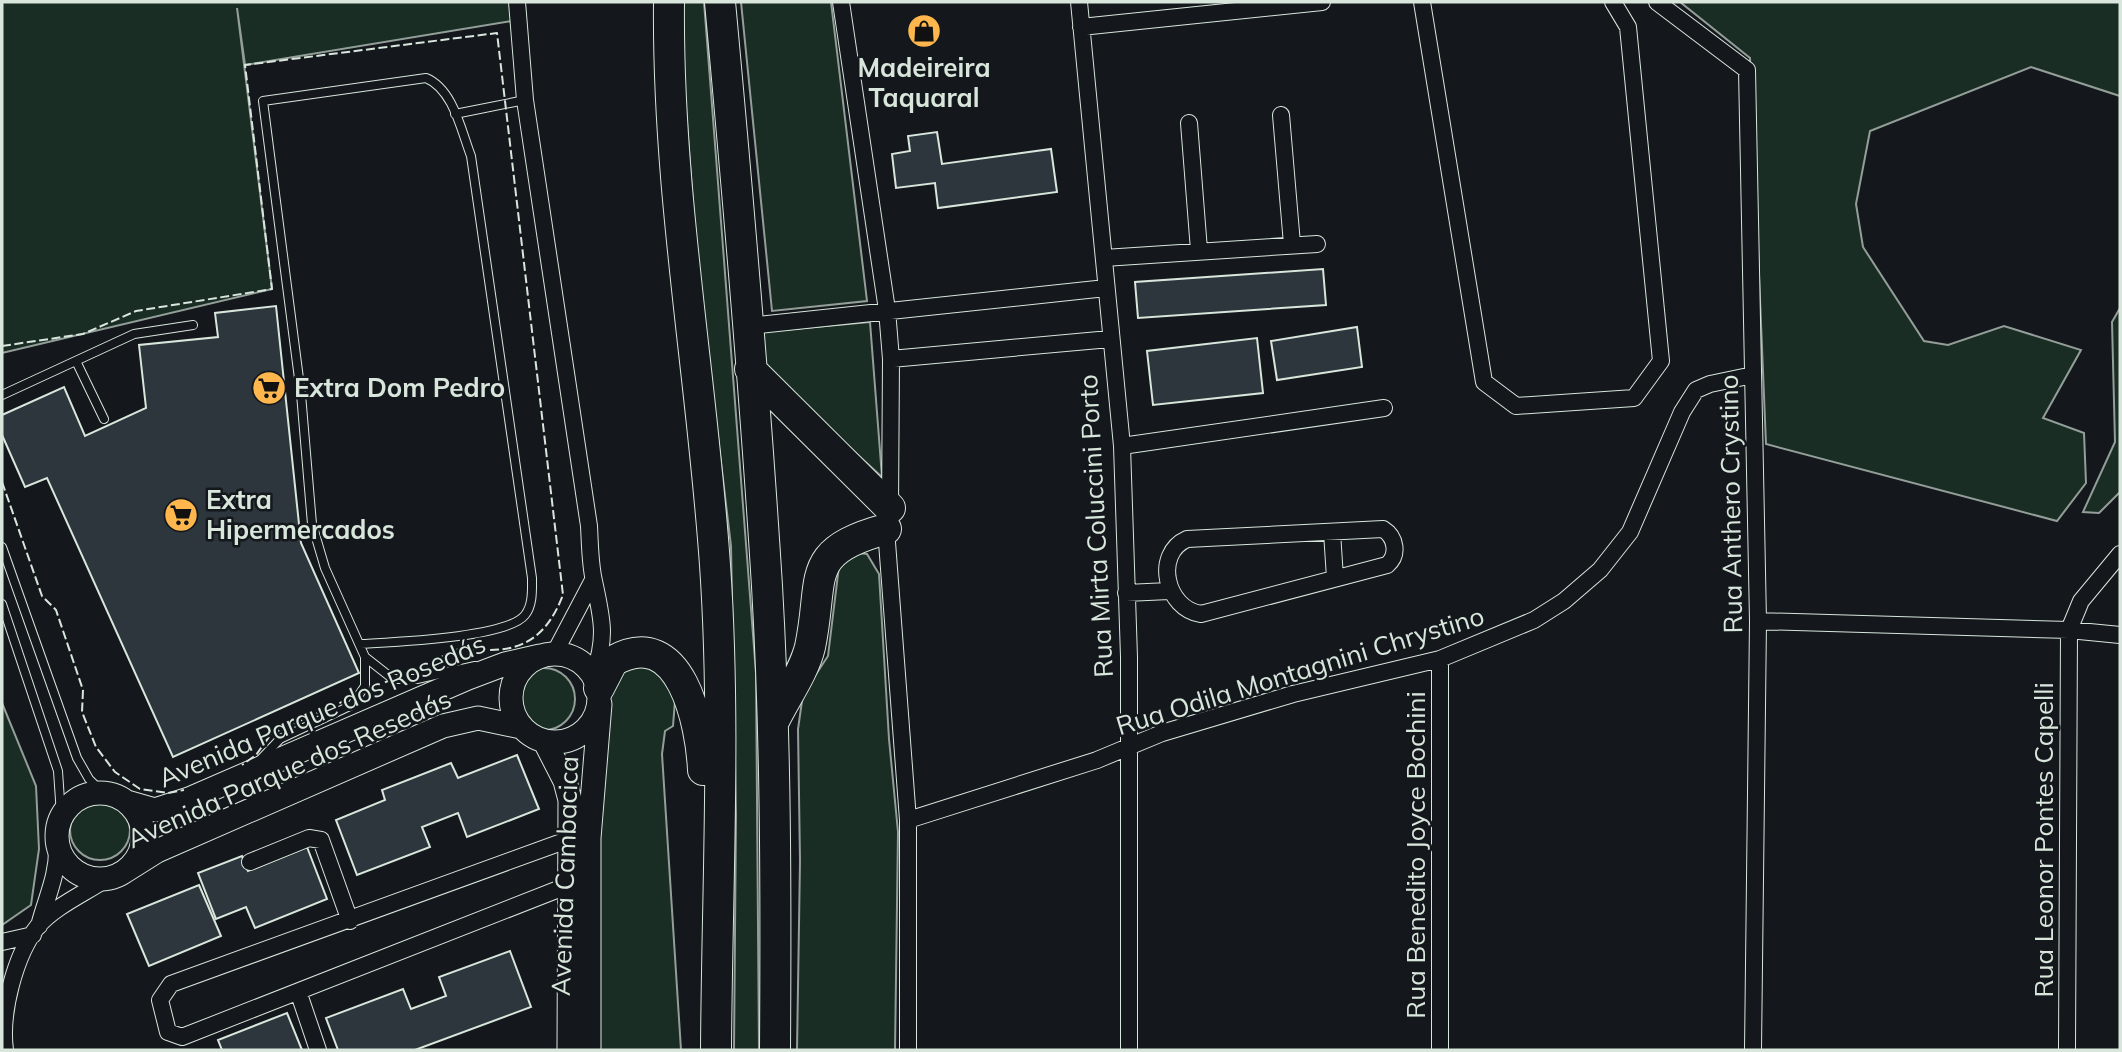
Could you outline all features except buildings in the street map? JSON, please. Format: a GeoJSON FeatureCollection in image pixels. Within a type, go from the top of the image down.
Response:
{"type":"FeatureCollection","features":[{"type":"Feature","properties":{"kind":"highway"},"geometry":{"type":"LineString","coordinates":[[648,2],[669,170],[680,226]]}},
{"type":"Feature","properties":{"kind":"highway"},"geometry":{"type":"LineString","coordinates":[[669,2],[670,107],[714,550],[719,657],[714,1050]]}},
{"type":"Feature","properties":{"kind":"highway"},"geometry":{"type":"LineString","coordinates":[[720,2],[749,326],[767,586],[772,724],[775,1050]]}},
{"type":"Feature","properties":{"kind":"highway"},"geometry":{"type":"LineString","coordinates":[[750,369],[888,518],[831,553],[820,574],[809,650],[772,724]]}},
{"type":"Feature","properties":{"kind":"highway"},"geometry":{"type":"LineString","coordinates":[[598,689],[613,661],[638,652],[658,658],[674,668],[686,683],[703,759],[714,1050]]}},
{"type":"Feature","properties":{"kind":"street"},"geometry":{"type":"LineString","coordinates":[[517,2],[525,100],[589,526],[593,580],[602,623],[601,652],[596,718],[586,731],[573,739],[545,742],[521,727],[510,701],[512,687],[527,664],[547,655],[570,656],[598,689]]}},
{"type":"Feature","properties":{"kind":"street"},"geometry":{"type":"LineString","coordinates":[[841,2],[887,310],[891,359],[888,518],[908,820],[908,1050]]}},
{"type":"Feature","properties":{"kind":"street","name":"Rua Mirta Coluccini Porto"},"geometry":{"type":"LineString","coordinates":[[1079,2],[1122,446],[1130,747],[1129,1050]]}},
{"type":"Feature","properties":{"kind":"street"},"geometry":{"type":"LineString","coordinates":[[1081,27],[1322,2]]}},
{"type":"Feature","properties":{"kind":"street"},"geometry":{"type":"LineString","coordinates":[[1422,2],[1484,382],[1516,406],[1634,398],[1661,361],[1628,27],[1613,2]]}},
{"type":"Feature","properties":{"kind":"street","name":"Rua Anthero Crystino"},"geometry":{"type":"LineString","coordinates":[[1657,2],[1746,70],[1758,621],[1753,1050]]}},
{"type":"Feature","properties":{"kind":"street"},"geometry":{"type":"LineString","coordinates":[[1281,115],[1292,244]]}},
{"type":"Feature","properties":{"kind":"street"},"geometry":{"type":"LineString","coordinates":[[1189,123],[1199,250]]}},
{"type":"Feature","properties":{"kind":"street"},"geometry":{"type":"LineString","coordinates":[[1104,258],[1317,244]]}},
{"type":"Feature","properties":{"kind":"street"},"geometry":{"type":"LineString","coordinates":[[749,326],[1106,288]]}},
{"type":"Feature","properties":{"kind":"street"},"geometry":{"type":"LineString","coordinates":[[891,359],[1110,339]]}},
{"type":"Feature","properties":{"kind":"street","name":"Rua Odila Montagnini Chrystino"},"geometry":{"type":"LineString","coordinates":[[908,820],[1130,747],[1162,733],[1293,694],[1440,659],[1534,620],[1564,601],[1600,570],[1630,532],[1688,400],[1696,390],[1710,384],[1753,375]]}},
{"type":"Feature","properties":{"kind":"street"},"geometry":{"type":"LineString","coordinates":[[1122,446],[1384,408]]}},
{"type":"Feature","properties":{"kind":"street"},"geometry":{"type":"LineString","coordinates":[[1383,529],[1394,541],[1394,554],[1387,565],[1335,578],[1201,614],[1181,608],[1169,591],[1169,556],[1178,543],[1186,539],[1383,529]]}},
{"type":"Feature","properties":{"kind":"street"},"geometry":{"type":"LineString","coordinates":[[1332,532],[1335,578]]}},
{"type":"Feature","properties":{"kind":"street"},"geometry":{"type":"LineString","coordinates":[[2069,630],[2081,601],[2120,554]]}},
{"type":"Feature","properties":{"kind":"street"},"geometry":{"type":"LineString","coordinates":[[547,655],[593,580]]}},
{"type":"Feature","properties":{"kind":"street"},"geometry":{"type":"LineString","coordinates":[[1126,593],[1169,591]]}},
{"type":"Feature","properties":{"kind":"street"},"geometry":{"type":"LineString","coordinates":[[1758,621],[2069,630],[2120,635]]}},
{"type":"Feature","properties":{"kind":"street","name":"Rua Leonor Pontes Capelli"},"geometry":{"type":"LineString","coordinates":[[2067,1050],[2069,630]]}},
{"type":"Feature","properties":{"kind":"street","name":"Avenida Parque dos Rosedás"},"geometry":{"type":"LineString","coordinates":[[127,802],[155,810],[505,664],[547,655]]}},
{"type":"Feature","properties":{"kind":"street","name":"Rua Benedito Joyce Bochini"},"geometry":{"type":"LineString","coordinates":[[1440,659],[1440,1050]]}},
{"type":"Feature","properties":{"kind":"street","name":"Avenida Cambacica"},"geometry":{"type":"LineString","coordinates":[[589,1050],[589,838],[598,689]]}},
{"type":"Feature","properties":{"kind":"street","name":"Avenida Parque dos Resedás"},"geometry":{"type":"LineString","coordinates":[[114,876],[157,851],[443,726],[478,718],[521,727]]}},
{"type":"Feature","properties":{"kind":"street","name":"Avenida Cambacica"},"geometry":{"type":"LineString","coordinates":[[545,742],[565,781],[570,800],[569,1050]]}},
{"type":"Feature","properties":{"kind":"street"},"geometry":{"type":"LineString","coordinates":[[2,942],[36,931],[135,862],[142,839],[138,815],[127,802],[103,793],[75,800],[61,815],[56,830],[58,864],[53,886],[36,931],[15,971],[3,1012],[5,1050]]}},
{"type":"Feature","properties":{"kind":"street"},"geometry":{"type":"LineString","coordinates":[[250,862],[309,838],[321,840],[350,921]]}},
{"type":"Feature","properties":{"kind":"street"},"geometry":{"type":"LineString","coordinates":[[569,885],[299,994],[182,1037],[168,1032],[160,1000],[171,984],[570,839]]}},
{"type":"Feature","properties":{"kind":"street"},"geometry":{"type":"LineString","coordinates":[[57,846],[64,861],[75,872],[90,878],[114,876]]}},
{"type":"Feature","properties":{"kind":"street"},"geometry":{"type":"LineString","coordinates":[[299,994],[318,1050]]}},
{"type":"Feature","properties":{"kind":"lane"},"geometry":{"type":"LineString","coordinates":[[244,775],[280,738],[352,705],[365,686],[365,657],[361,644],[325,568],[312,524],[301,394],[262,101],[425,78],[442,91],[455,114],[472,166],[532,578],[532,598],[526,614],[514,624],[438,639],[361,644]]}},
{"type":"Feature","properties":{"kind":"lane"},"geometry":{"type":"LineString","coordinates":[[455,114],[525,100]]}},
{"type":"Feature","properties":{"kind":"lane"},"geometry":{"type":"LineString","coordinates":[[2,395],[134,334],[193,325]]}},
{"type":"Feature","properties":{"kind":"lane"},"geometry":{"type":"LineString","coordinates":[[76,361],[104,419]]}},
{"type":"Feature","properties":{"kind":"lane"},"geometry":{"type":"LineString","coordinates":[[2,547],[77,758],[89,779],[103,793]]}},
{"type":"Feature","properties":{"kind":"lane"},"geometry":{"type":"LineString","coordinates":[[2,604],[58,771],[61,815]]}},
{"type":"Feature","properties":{"kind":"lane"},"geometry":{"type":"LineString","coordinates":[[365,657],[393,679],[407,680],[459,668],[505,664]]}},
{"type":"Feature","properties":{"kind":"green space"},"geometry":{"type":"Polygon","coordinates":[[[2,2],[516,2],[518,20],[245,65],[237,8],[272,289],[2,353],[2,2]]]}},
{"type":"Feature","properties":{"kind":"green space"},"geometry":{"type":"Polygon","coordinates":[[[678,2],[704,2],[756,673],[759,1050],[734,1050],[736,814],[731,546],[698,271],[678,2]]]}},
{"type":"Feature","properties":{"kind":"green space"},"geometry":{"type":"Polygon","coordinates":[[[741,2],[831,2],[867,301],[772,311],[741,2]]]}},
{"type":"Feature","properties":{"kind":"green space"},"geometry":{"type":"Polygon","coordinates":[[[1680,2],[2120,2],[2120,96],[2031,67],[1870,131],[1856,204],[1863,247],[1924,341],[1948,345],[2004,326],[2081,350],[2043,418],[2084,433],[2086,483],[2057,521],[1766,444],[1750,58],[1680,2]]]}},
{"type":"Feature","properties":{"kind":"green space"},"geometry":{"type":"Polygon","coordinates":[[[2120,308],[2120,492],[2099,513],[2083,512],[2115,442],[2112,322],[2120,308]]]}},
{"type":"Feature","properties":{"kind":"green space"},"geometry":{"type":"Polygon","coordinates":[[[870,322],[882,477],[766,371],[759,332],[870,322]]]}},
{"type":"Feature","properties":{"kind":"green space"},"geometry":{"type":"Polygon","coordinates":[[[858,553],[867,554],[879,574],[889,739],[898,832],[895,1050],[797,1050],[800,861],[798,729],[803,694],[828,656],[839,566],[858,553]]]}},
{"type":"Feature","properties":{"kind":"green space"},"geometry":{"type":"Polygon","coordinates":[[[645,660],[676,688],[673,726],[665,731],[662,754],[681,1050],[599,1050],[598,838],[607,681],[645,660]]]}},
{"type":"Feature","properties":{"kind":"green space"},"geometry":{"type":"Polygon","coordinates":[[[538,668],[550,668],[566,677],[573,687],[573,711],[566,721],[550,730],[538,730],[527,725],[518,716],[513,705],[513,693],[518,682],[527,673],[538,668]]]}},
{"type":"Feature","properties":{"kind":"green space"},"geometry":{"type":"Polygon","coordinates":[[[2,703],[36,786],[39,849],[31,905],[2,925],[2,703]]]}},
{"type":"Feature","properties":{"kind":"green space"},"geometry":{"type":"Polygon","coordinates":[[[100,800],[121,809],[130,830],[121,851],[100,860],[79,851],[70,830],[79,809],[100,800]]]}},
{"type":"Feature","properties":{"kind":"fence"},"geometry":{"type":"LineString","coordinates":[[2,346],[83,334],[136,311],[272,289],[245,65],[497,33],[563,595],[546,626],[524,643],[496,650],[461,648],[271,734],[256,755],[242,765]]}},
{"type":"Feature","properties":{"kind":"fence"},"geometry":{"type":"LineString","coordinates":[[2,482],[42,596],[56,610],[83,690],[82,712],[96,747],[115,772],[140,789],[168,793],[184,790]]}},
{"type":"Feature","properties":{"kind":"place","name":"Madeireira Taquaral"},"geometry":{"type":"Point","coordinates":[924,31]}},
{"type":"Feature","properties":{"kind":"place","name":"Extra Dom Pedro"},"geometry":{"type":"Point","coordinates":[269,388]}},
{"type":"Feature","properties":{"kind":"place","name":"Extra Hipermercados"},"geometry":{"type":"Point","coordinates":[181,515]}}]}
